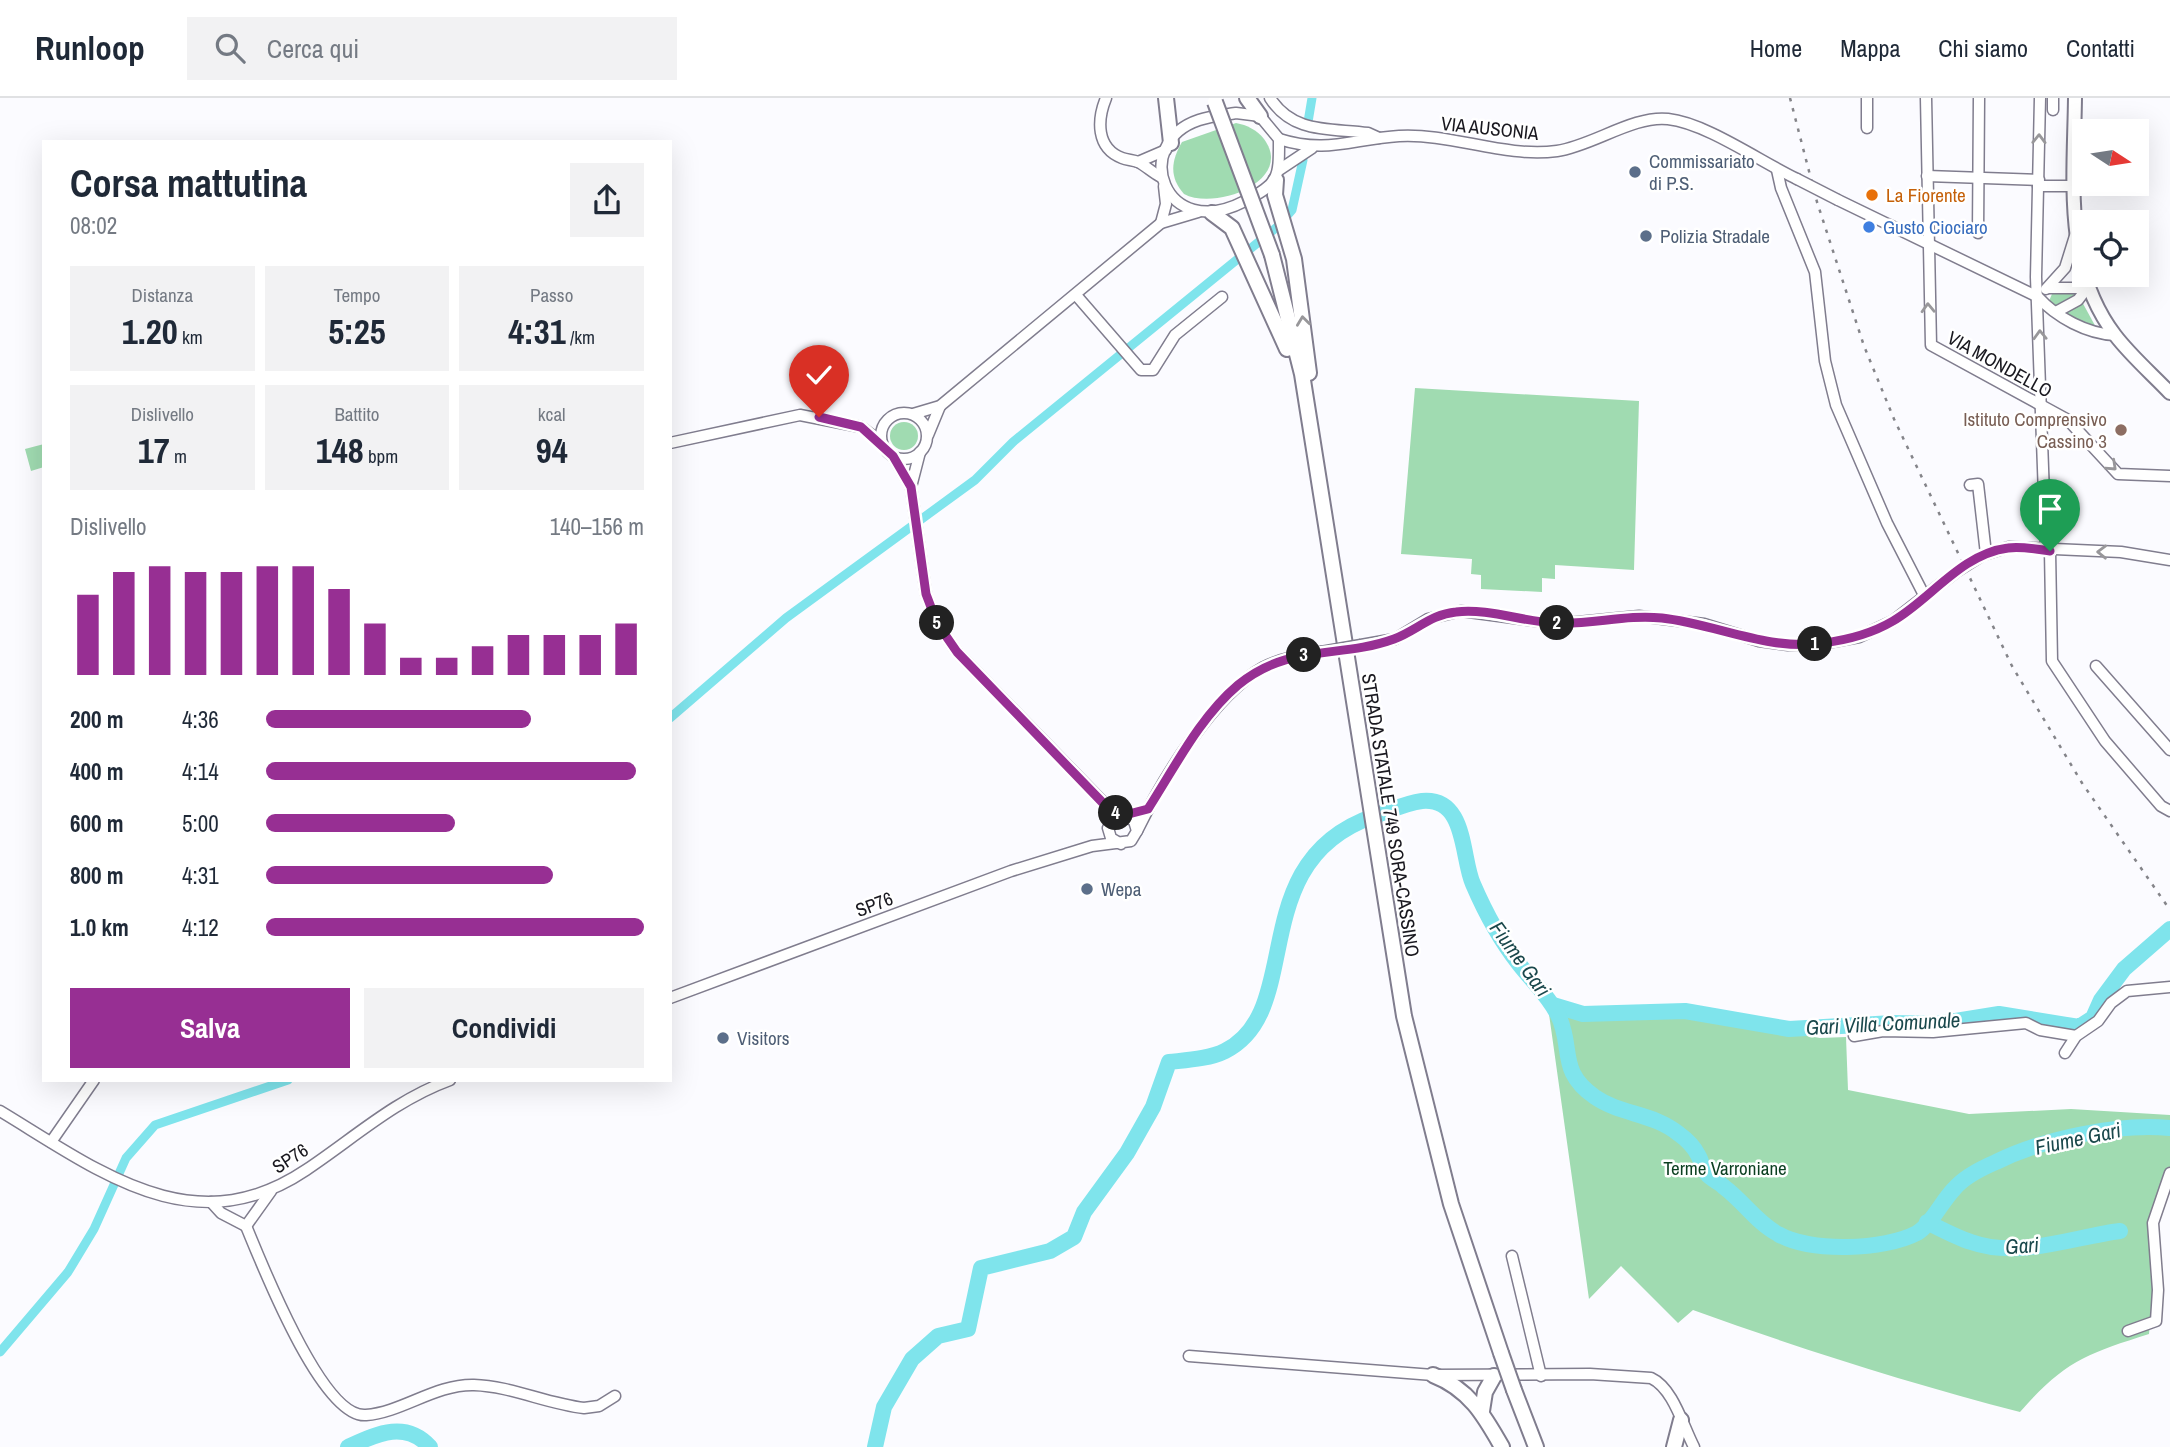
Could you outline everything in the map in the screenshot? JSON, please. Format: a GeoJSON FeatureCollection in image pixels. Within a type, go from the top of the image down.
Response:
{"type":"FeatureCollection","features":[{"type":"Feature","properties":{"kind":"highway"},"geometry":{"type":"LineString","coordinates":[[1166,98],[1169,147]]}},
{"type":"Feature","properties":{"kind":"highway"},"geometry":{"type":"LineString","coordinates":[[1247,98],[1259,116]]}},
{"type":"Feature","properties":{"kind":"highway","name":"STRADA STATALE 749 SORA-CASSINO"},"geometry":{"type":"LineString","coordinates":[[1214,99],[1272,255],[1302,374],[1376,856],[1404,1016],[1451,1204],[1536,1447]]}},
{"type":"Feature","properties":{"kind":"highway"},"geometry":{"type":"LineString","coordinates":[[1277,175],[1277,201],[1291,247],[1308,367],[1312,437]]}},
{"type":"Feature","properties":{"kind":"highway"},"geometry":{"type":"LineString","coordinates":[[1205,213],[1232,228],[1237,238],[1287,350],[1312,437]]}},
{"type":"Feature","properties":{"kind":"highway"},"geometry":{"type":"LineString","coordinates":[[1433,1375],[1463,1390],[1482,1411],[1502,1447]]}},
{"type":"Feature","properties":{"kind":"highway"},"geometry":{"type":"LineString","coordinates":[[1482,1411],[1485,1392],[1494,1376]]}},
{"type":"Feature","properties":{"kind":"highway"},"geometry":{"type":"LineString","coordinates":[[1674,1447],[1681,1420]]}},
{"type":"Feature","properties":{"kind":"main road"},"geometry":{"type":"LineString","coordinates":[[2075,98],[2075,119]]}},
{"type":"Feature","properties":{"kind":"main road"},"geometry":{"type":"LineString","coordinates":[[2087,288],[2115,335],[2170,393]]}},
{"type":"Feature","properties":{"kind":"street"},"geometry":{"type":"LineString","coordinates":[[1106,98],[1101,109],[1099,134],[1107,149],[1121,158],[1138,162],[1163,181],[1178,204],[1205,213]]}},
{"type":"Feature","properties":{"kind":"street"},"geometry":{"type":"LineString","coordinates":[[1270,98],[1286,118],[1297,124],[1368,133],[1380,138]]}},
{"type":"Feature","properties":{"kind":"street"},"geometry":{"type":"LineString","coordinates":[[1867,98],[1867,128]]}},
{"type":"Feature","properties":{"kind":"street"},"geometry":{"type":"LineString","coordinates":[[1926,98],[1927,245]]}},
{"type":"Feature","properties":{"kind":"street"},"geometry":{"type":"LineString","coordinates":[[1978,233],[1979,98]]}},
{"type":"Feature","properties":{"kind":"street"},"geometry":{"type":"LineString","coordinates":[[2040,98],[2038,297],[2052,661],[2105,741],[2161,806],[2170,811]]}},
{"type":"Feature","properties":{"kind":"street"},"geometry":{"type":"LineString","coordinates":[[2053,98],[2053,110]]}},
{"type":"Feature","properties":{"kind":"street"},"geometry":{"type":"LineString","coordinates":[[861,427],[900,413],[913,414],[940,406],[1161,223],[1247,200],[1269,188],[1277,175],[1279,139],[1259,116],[1236,113],[1198,120],[1177,135],[1161,158],[1166,204],[1161,223]]}},
{"type":"Feature","properties":{"kind":"street","name":"VIA AUSONIA"},"geometry":{"type":"LineString","coordinates":[[1279,139],[1312,148],[1380,138],[1420,137],[1541,152],[1590,143],[1639,124],[1667,119],[1690,124],[1927,245],[2038,297],[2056,312],[2098,334],[2115,335]]}},
{"type":"Feature","properties":{"kind":"street"},"geometry":{"type":"LineString","coordinates":[[1138,162],[1169,147]]}},
{"type":"Feature","properties":{"kind":"street","name":"VIA AUSONIA"},"geometry":{"type":"LineString","coordinates":[[1277,175],[1312,148]]}},
{"type":"Feature","properties":{"kind":"street"},"geometry":{"type":"LineString","coordinates":[[1777,170],[1781,188],[1815,272],[1833,397],[1887,523],[1925,597]]}},
{"type":"Feature","properties":{"kind":"street"},"geometry":{"type":"LineString","coordinates":[[1927,176],[2072,186]]}},
{"type":"Feature","properties":{"kind":"street","name":"VIA MONDELLO"},"geometry":{"type":"LineString","coordinates":[[1927,245],[1931,345],[2075,425],[2118,474],[2170,476]]}},
{"type":"Feature","properties":{"kind":"street"},"geometry":{"type":"LineString","coordinates":[[2038,297],[2064,268],[2072,245]]}},
{"type":"Feature","properties":{"kind":"street"},"geometry":{"type":"LineString","coordinates":[[2048,288],[2087,288]]}},
{"type":"Feature","properties":{"kind":"street"},"geometry":{"type":"LineString","coordinates":[[2056,312],[2078,300],[2087,288]]}},
{"type":"Feature","properties":{"kind":"street"},"geometry":{"type":"LineString","coordinates":[[1076,295],[1144,371],[1153,370],[1175,335],[1222,297]]}},
{"type":"Feature","properties":{"kind":"street"},"geometry":{"type":"LineString","coordinates":[[911,487],[920,452],[940,406]]}},
{"type":"Feature","properties":{"kind":"street"},"geometry":{"type":"LineString","coordinates":[[913,414],[923,423],[927,436]]}},
{"type":"Feature","properties":{"kind":"street"},"geometry":{"type":"LineString","coordinates":[[672,443],[800,415],[861,427],[882,443],[911,487],[929,603],[937,623],[957,652],[1102,802],[1134,821],[1137,831]]}},
{"type":"Feature","properties":{"kind":"street"},"geometry":{"type":"LineString","coordinates":[[882,443],[881,431],[887,419]]}},
{"type":"Feature","properties":{"kind":"street"},"geometry":{"type":"LineString","coordinates":[[893,456],[907,459],[920,452]]}},
{"type":"Feature","properties":{"kind":"street"},"geometry":{"type":"LineString","coordinates":[[1970,485],[1978,484],[1984,554]]}},
{"type":"Feature","properties":{"kind":"street"},"geometry":{"type":"LineString","coordinates":[[1102,802],[1111,838],[1121,844],[1131,841],[1148,809],[1216,708],[1238,685],[1265,667],[1289,657],[1395,639],[1428,619],[1461,611],[1558,624],[1639,616],[1704,624],[1759,641],[1788,645],[1821,643],[1859,637],[1893,621],[1956,572],[1984,554],[2009,547],[2121,552],[2170,560]]}},
{"type":"Feature","properties":{"kind":"street"},"geometry":{"type":"LineString","coordinates":[[2096,666],[2170,750]]}},
{"type":"Feature","properties":{"kind":"street"},"geometry":{"type":"LineString","coordinates":[[1092,846],[1114,818],[1148,809]]}},
{"type":"Feature","properties":{"kind":"street","name":"SP76"},"geometry":{"type":"LineString","coordinates":[[672,998],[1011,871],[1092,846],[1121,844]]}},
{"type":"Feature","properties":{"kind":"street"},"geometry":{"type":"LineString","coordinates":[[2065,1053],[2076,1036],[2098,1021],[2111,1003],[2127,991],[2170,987]]}},
{"type":"Feature","properties":{"kind":"street"},"geometry":{"type":"LineString","coordinates":[[1854,1036],[1883,1031],[1933,1032],[2026,1023],[2040,1030],[2076,1036]]}},
{"type":"Feature","properties":{"kind":"street"},"geometry":{"type":"LineString","coordinates":[[51,1142],[93,1082]]}},
{"type":"Feature","properties":{"kind":"street","name":"SP76"},"geometry":{"type":"LineString","coordinates":[[0,1111],[131,1187],[167,1199],[211,1202],[271,1191],[395,1105],[446,1082]]}},
{"type":"Feature","properties":{"kind":"street"},"geometry":{"type":"LineString","coordinates":[[2128,1331],[2156,1321],[2158,1290],[2153,1223],[2170,1173]]}},
{"type":"Feature","properties":{"kind":"street"},"geometry":{"type":"LineString","coordinates":[[246,1226],[271,1191]]}},
{"type":"Feature","properties":{"kind":"street"},"geometry":{"type":"LineString","coordinates":[[211,1202],[221,1213],[246,1226],[316,1375],[350,1411],[361,1416],[376,1414],[452,1388],[472,1385],[584,1408],[599,1406],[615,1396]]}},
{"type":"Feature","properties":{"kind":"street"},"geometry":{"type":"LineString","coordinates":[[1512,1256],[1541,1376]]}},
{"type":"Feature","properties":{"kind":"street"},"geometry":{"type":"LineString","coordinates":[[1189,1356],[1433,1375],[1590,1374],[1651,1378],[1659,1382],[1694,1447]]}},
{"type":"Feature","properties":{"kind":"green space"},"geometry":{"type":"Polygon","coordinates":[[[1236,123],[1248,127],[1264,139],[1271,154],[1269,168],[1247,189],[1231,195],[1198,198],[1184,194],[1179,188],[1173,169],[1182,142],[1236,123]]]}},
{"type":"Feature","properties":{"kind":"green space"},"geometry":{"type":"Polygon","coordinates":[[[2076,290],[2073,297],[2058,307],[2049,301],[2052,294],[2076,290]]]}},
{"type":"Feature","properties":{"kind":"green space"},"geometry":{"type":"Polygon","coordinates":[[[2081,300],[2098,331],[2065,315],[2081,300]]]}},
{"type":"Feature","properties":{"kind":"green space"},"geometry":{"type":"Polygon","coordinates":[[[1415,388],[1639,401],[1634,570],[1555,565],[1555,579],[1542,578],[1542,592],[1481,589],[1481,575],[1471,574],[1472,559],[1401,554],[1415,388]]]}},
{"type":"Feature","properties":{"kind":"green space"},"geometry":{"type":"Polygon","coordinates":[[[904,422],[914,426],[918,436],[914,446],[904,450],[894,446],[890,436],[894,426],[904,422]]]}},
{"type":"Feature","properties":{"kind":"green space"},"geometry":{"type":"Polygon","coordinates":[[[42,445],[42,468],[31,471],[25,449],[42,445]]]}},
{"type":"Feature","properties":{"kind":"green space","name":"Terme Varroniane"},"geometry":{"type":"Polygon","coordinates":[[[1548,1007],[1612,1018],[1685,1015],[1820,1038],[1846,1037],[1848,1090],[1969,1114],[2071,1109],[2170,1115],[2170,1181],[2161,1196],[2149,1334],[2078,1361],[2050,1381],[2020,1412],[1855,1365],[1693,1310],[1678,1323],[1621,1266],[1589,1299],[1548,1007]]]}},
{"type":"Feature","properties":{"kind":"waterway"},"geometry":{"type":"LineString","coordinates":[[1308,122],[1312,98]]}},
{"type":"Feature","properties":{"kind":"waterway"},"geometry":{"type":"LineString","coordinates":[[672,716],[786,618],[975,480],[1013,442],[1277,227],[1292,210],[1303,160]]}},
{"type":"Feature","properties":{"kind":"waterway","name":"Fiume Gari"},"geometry":{"type":"LineString","coordinates":[[875,1447],[884,1407],[912,1359],[938,1336],[968,1329],[981,1268],[1050,1251],[1074,1237],[1084,1212],[1127,1153],[1153,1107],[1169,1062],[1219,1054],[1250,1031],[1264,1003],[1290,900],[1307,866],[1333,838],[1374,816],[1410,803],[1437,802],[1447,808],[1455,818],[1473,884],[1505,945],[1558,1015],[1575,1078],[1605,1103],[1659,1122],[1679,1134],[1694,1149],[1709,1176],[1763,1224],[1792,1240],[1828,1247],[1848,1247],[1903,1239],[1922,1229],[1962,1181],[2015,1154],[2058,1140],[2104,1130],[2170,1128]]}},
{"type":"Feature","properties":{"kind":"waterway","name":"Gari Villa Comunale"},"geometry":{"type":"LineString","coordinates":[[1553,1005],[1583,1014],[1685,1011],[1789,1029],[1893,1023],[1937,1024],[1999,1014],[2079,1027],[2093,1018],[2101,1000],[2124,969],[2170,929]]}},
{"type":"Feature","properties":{"kind":"waterway"},"geometry":{"type":"LineString","coordinates":[[0,1352],[68,1272],[94,1229],[126,1158],[155,1125],[282,1082]]}},
{"type":"Feature","properties":{"kind":"waterway","name":"Gari"},"geometry":{"type":"LineString","coordinates":[[1927,1222],[1971,1242],[2008,1248],[2027,1248],[2120,1231]]}},
{"type":"Feature","properties":{"kind":"waterway","name":"Gari"},"geometry":{"type":"LineString","coordinates":[[348,1447],[390,1432],[411,1434],[430,1447]]}},
{"type":"Feature","properties":{"kind":"railway"},"geometry":{"type":"LineString","coordinates":[[1790,98],[1817,202],[1864,346],[1894,419],[2012,666],[2082,783],[2170,910]]}},
{"type":"Feature","properties":{"kind":"place","name":"Commissariato di P.S."},"geometry":{"type":"Point","coordinates":[1635,172]}},
{"type":"Feature","properties":{"kind":"place","name":"La Fiorente"},"geometry":{"type":"Point","coordinates":[1872,195]}},
{"type":"Feature","properties":{"kind":"place","name":"Gusto Ciociaro"},"geometry":{"type":"Point","coordinates":[1869,227]}},
{"type":"Feature","properties":{"kind":"place","name":"Polizia Stradale"},"geometry":{"type":"Point","coordinates":[1646,236]}},
{"type":"Feature","properties":{"kind":"place","name":"Istituto Comprensivo Cassino 3"},"geometry":{"type":"Point","coordinates":[2121,430]}},
{"type":"Feature","properties":{"kind":"place","name":"Wepa"},"geometry":{"type":"Point","coordinates":[1087,889]}},
{"type":"Feature","properties":{"kind":"place","name":"Visitors"},"geometry":{"type":"Point","coordinates":[723,1038]}},
{"type":"Feature","properties":{"kind":"route"},"geometry":{"type":"LineString","coordinates":[[819,417],[861,427],[882,443],[893,456],[911,487],[926,594],[937,623],[957,652],[1102,802],[1121,816],[1127,817],[1148,809],[1210,715],[1238,685],[1265,667],[1289,657],[1384,642],[1395,639],[1428,619],[1443,613],[1461,611],[1558,624],[1639,616],[1704,624],[1759,641],[1788,645],[1821,643],[1859,637],[1893,621],[1956,572],[1983,555],[2009,547],[2050,551]]}}]}
